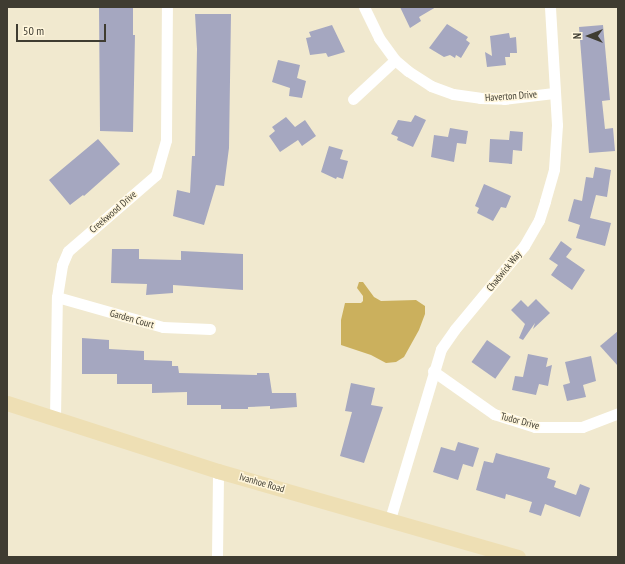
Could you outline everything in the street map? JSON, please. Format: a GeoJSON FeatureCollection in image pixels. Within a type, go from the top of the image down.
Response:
{"type":"FeatureCollection","features":[{"type":"Feature","properties":{"kind":"main road","name":"Ivanhoe Road"},"geometry":{"type":"LineString","coordinates":[[7,403],[218,470],[390,518],[518,557]]}},
{"type":"Feature","properties":{"kind":"street","name":"Creekwood Drive"},"geometry":{"type":"LineString","coordinates":[[55,418],[57,298],[62,265],[68,251],[156,175],[166,140],[167,7]]}},
{"type":"Feature","properties":{"kind":"street","name":"Haverton Drive"},"geometry":{"type":"LineString","coordinates":[[364,7],[379,38],[395,60],[431,86],[453,94],[480,98],[504,99],[554,93]]}},
{"type":"Feature","properties":{"kind":"street","name":"Chadwick Way"},"geometry":{"type":"LineString","coordinates":[[390,518],[433,371],[441,349],[455,329],[510,266],[539,220],[554,169],[557,125],[550,7]]}},
{"type":"Feature","properties":{"kind":"street"},"geometry":{"type":"LineString","coordinates":[[354,100],[395,60]]}},
{"type":"Feature","properties":{"kind":"street","name":"Garden Court"},"geometry":{"type":"LineString","coordinates":[[57,298],[163,327],[210,329]]}},
{"type":"Feature","properties":{"kind":"street","name":"Tudor Drive"},"geometry":{"type":"LineString","coordinates":[[433,371],[494,414],[535,427],[582,426],[618,413]]}},
{"type":"Feature","properties":{"kind":"street"},"geometry":{"type":"LineString","coordinates":[[218,470],[218,557]]}},
{"type":"Feature","properties":{"kind":"shaded area"},"geometry":{"type":"Polygon","coordinates":[[[359,282],[363,282],[374,297],[381,301],[416,300],[425,306],[425,314],[419,330],[404,357],[396,362],[386,363],[371,355],[341,345],[341,320],[345,303],[361,303],[363,301],[363,296],[357,288],[359,282]]]}},
{"type":"Feature","properties":{"kind":"building"},"geometry":{"type":"Polygon","coordinates":[[[99,7],[133,7],[133,35],[135,35],[133,132],[100,131],[99,7]]]}},
{"type":"Feature","properties":{"kind":"building"},"geometry":{"type":"Polygon","coordinates":[[[400,7],[436,7],[419,17],[421,21],[410,28],[400,7]]]}},
{"type":"Feature","properties":{"kind":"building"},"geometry":{"type":"Polygon","coordinates":[[[195,14],[231,14],[229,148],[224,186],[216,185],[204,225],[173,216],[177,190],[190,193],[192,156],[195,156],[197,49],[195,14]]]}},
{"type":"Feature","properties":{"kind":"building"},"geometry":{"type":"Polygon","coordinates":[[[447,24],[468,37],[466,40],[470,43],[461,58],[456,55],[455,58],[450,55],[444,57],[429,48],[447,24]]]}},
{"type":"Feature","properties":{"kind":"building"},"geometry":{"type":"Polygon","coordinates":[[[332,25],[345,52],[328,57],[326,53],[310,55],[306,38],[311,37],[309,32],[332,25]]]}},
{"type":"Feature","properties":{"kind":"building"},"geometry":{"type":"Polygon","coordinates":[[[603,25],[610,100],[602,101],[605,129],[613,128],[615,151],[589,153],[579,27],[603,25]]]}},
{"type":"Feature","properties":{"kind":"building"},"geometry":{"type":"Polygon","coordinates":[[[509,33],[510,38],[516,37],[517,53],[510,53],[510,57],[505,57],[506,65],[487,67],[485,52],[492,56],[490,36],[509,33]]]}},
{"type":"Feature","properties":{"kind":"building"},"geometry":{"type":"Polygon","coordinates":[[[278,60],[300,65],[297,78],[306,81],[302,98],[289,96],[290,88],[272,82],[278,60]]]}},
{"type":"Feature","properties":{"kind":"building"},"geometry":{"type":"Polygon","coordinates":[[[415,115],[426,120],[413,147],[397,140],[398,137],[391,134],[398,120],[411,122],[415,115]]]}},
{"type":"Feature","properties":{"kind":"building"},"geometry":{"type":"Polygon","coordinates":[[[286,117],[295,127],[305,120],[316,136],[302,146],[298,140],[280,152],[269,136],[275,131],[272,127],[286,117]]]}},
{"type":"Feature","properties":{"kind":"building"},"geometry":{"type":"Polygon","coordinates":[[[450,128],[468,131],[466,144],[457,143],[454,162],[431,157],[434,135],[448,137],[450,128]]]}},
{"type":"Feature","properties":{"kind":"building"},"geometry":{"type":"Polygon","coordinates":[[[510,131],[523,132],[522,151],[513,150],[512,164],[489,162],[490,139],[509,140],[510,131]]]}},
{"type":"Feature","properties":{"kind":"building"},"geometry":{"type":"Polygon","coordinates":[[[98,139],[120,164],[84,196],[83,195],[70,205],[49,180],[98,139]]]}},
{"type":"Feature","properties":{"kind":"building"},"geometry":{"type":"Polygon","coordinates":[[[329,146],[343,150],[340,159],[348,161],[343,179],[337,177],[336,179],[321,172],[329,146]]]}},
{"type":"Feature","properties":{"kind":"building"},"geometry":{"type":"Polygon","coordinates":[[[595,167],[611,170],[607,197],[596,195],[590,218],[611,223],[605,246],[576,238],[580,225],[568,221],[574,199],[582,201],[586,177],[593,178],[595,167]]]}},
{"type":"Feature","properties":{"kind":"building"},"geometry":{"type":"Polygon","coordinates":[[[484,184],[511,196],[506,208],[501,207],[493,221],[477,213],[479,208],[475,206],[484,184]]]}},
{"type":"Feature","properties":{"kind":"building"},"geometry":{"type":"Polygon","coordinates":[[[561,241],[572,249],[566,257],[585,270],[572,290],[551,275],[558,265],[549,259],[561,241]]]}},
{"type":"Feature","properties":{"kind":"building"},"geometry":{"type":"Polygon","coordinates":[[[112,249],[139,249],[139,259],[181,260],[181,251],[243,254],[243,290],[173,285],[173,293],[146,295],[147,284],[111,283],[112,249]]]}},
{"type":"Feature","properties":{"kind":"building"},"geometry":{"type":"Polygon","coordinates":[[[536,299],[550,313],[533,329],[535,323],[523,340],[519,338],[525,324],[511,310],[521,300],[528,307],[536,299]]]}},
{"type":"Feature","properties":{"kind":"building"},"geometry":{"type":"Polygon","coordinates":[[[618,331],[618,366],[600,346],[618,331]]]}},
{"type":"Feature","properties":{"kind":"building"},"geometry":{"type":"Polygon","coordinates":[[[82,338],[109,340],[109,349],[144,351],[144,360],[172,361],[172,366],[178,366],[179,373],[257,375],[257,373],[269,373],[272,393],[296,393],[297,407],[270,409],[270,406],[248,407],[248,409],[221,409],[221,405],[187,405],[187,392],[152,393],[152,384],[117,384],[117,374],[82,374],[82,338]]]}},
{"type":"Feature","properties":{"kind":"building"},"geometry":{"type":"Polygon","coordinates":[[[487,340],[511,357],[495,379],[472,362],[487,340]]]}},
{"type":"Feature","properties":{"kind":"building"},"geometry":{"type":"Polygon","coordinates":[[[528,354],[548,358],[546,367],[552,365],[548,386],[539,384],[536,395],[512,390],[515,376],[523,377],[528,354]]]}},
{"type":"Feature","properties":{"kind":"building"},"geometry":{"type":"Polygon","coordinates":[[[591,356],[596,381],[583,385],[586,397],[567,401],[563,385],[570,383],[565,362],[591,356]]]}},
{"type":"Feature","properties":{"kind":"building"},"geometry":{"type":"Polygon","coordinates":[[[351,383],[375,388],[371,405],[383,407],[364,463],[340,456],[352,412],[345,411],[351,383]]]}},
{"type":"Feature","properties":{"kind":"building"},"geometry":{"type":"Polygon","coordinates":[[[458,442],[479,448],[473,467],[463,464],[458,480],[433,472],[441,447],[455,451],[458,442]]]}},
{"type":"Feature","properties":{"kind":"building"},"geometry":{"type":"Polygon","coordinates":[[[496,453],[550,468],[547,478],[556,481],[554,487],[576,495],[580,484],[590,488],[580,517],[545,504],[541,516],[529,512],[532,502],[506,494],[505,499],[476,490],[484,461],[493,463],[496,453]]]}}]}
